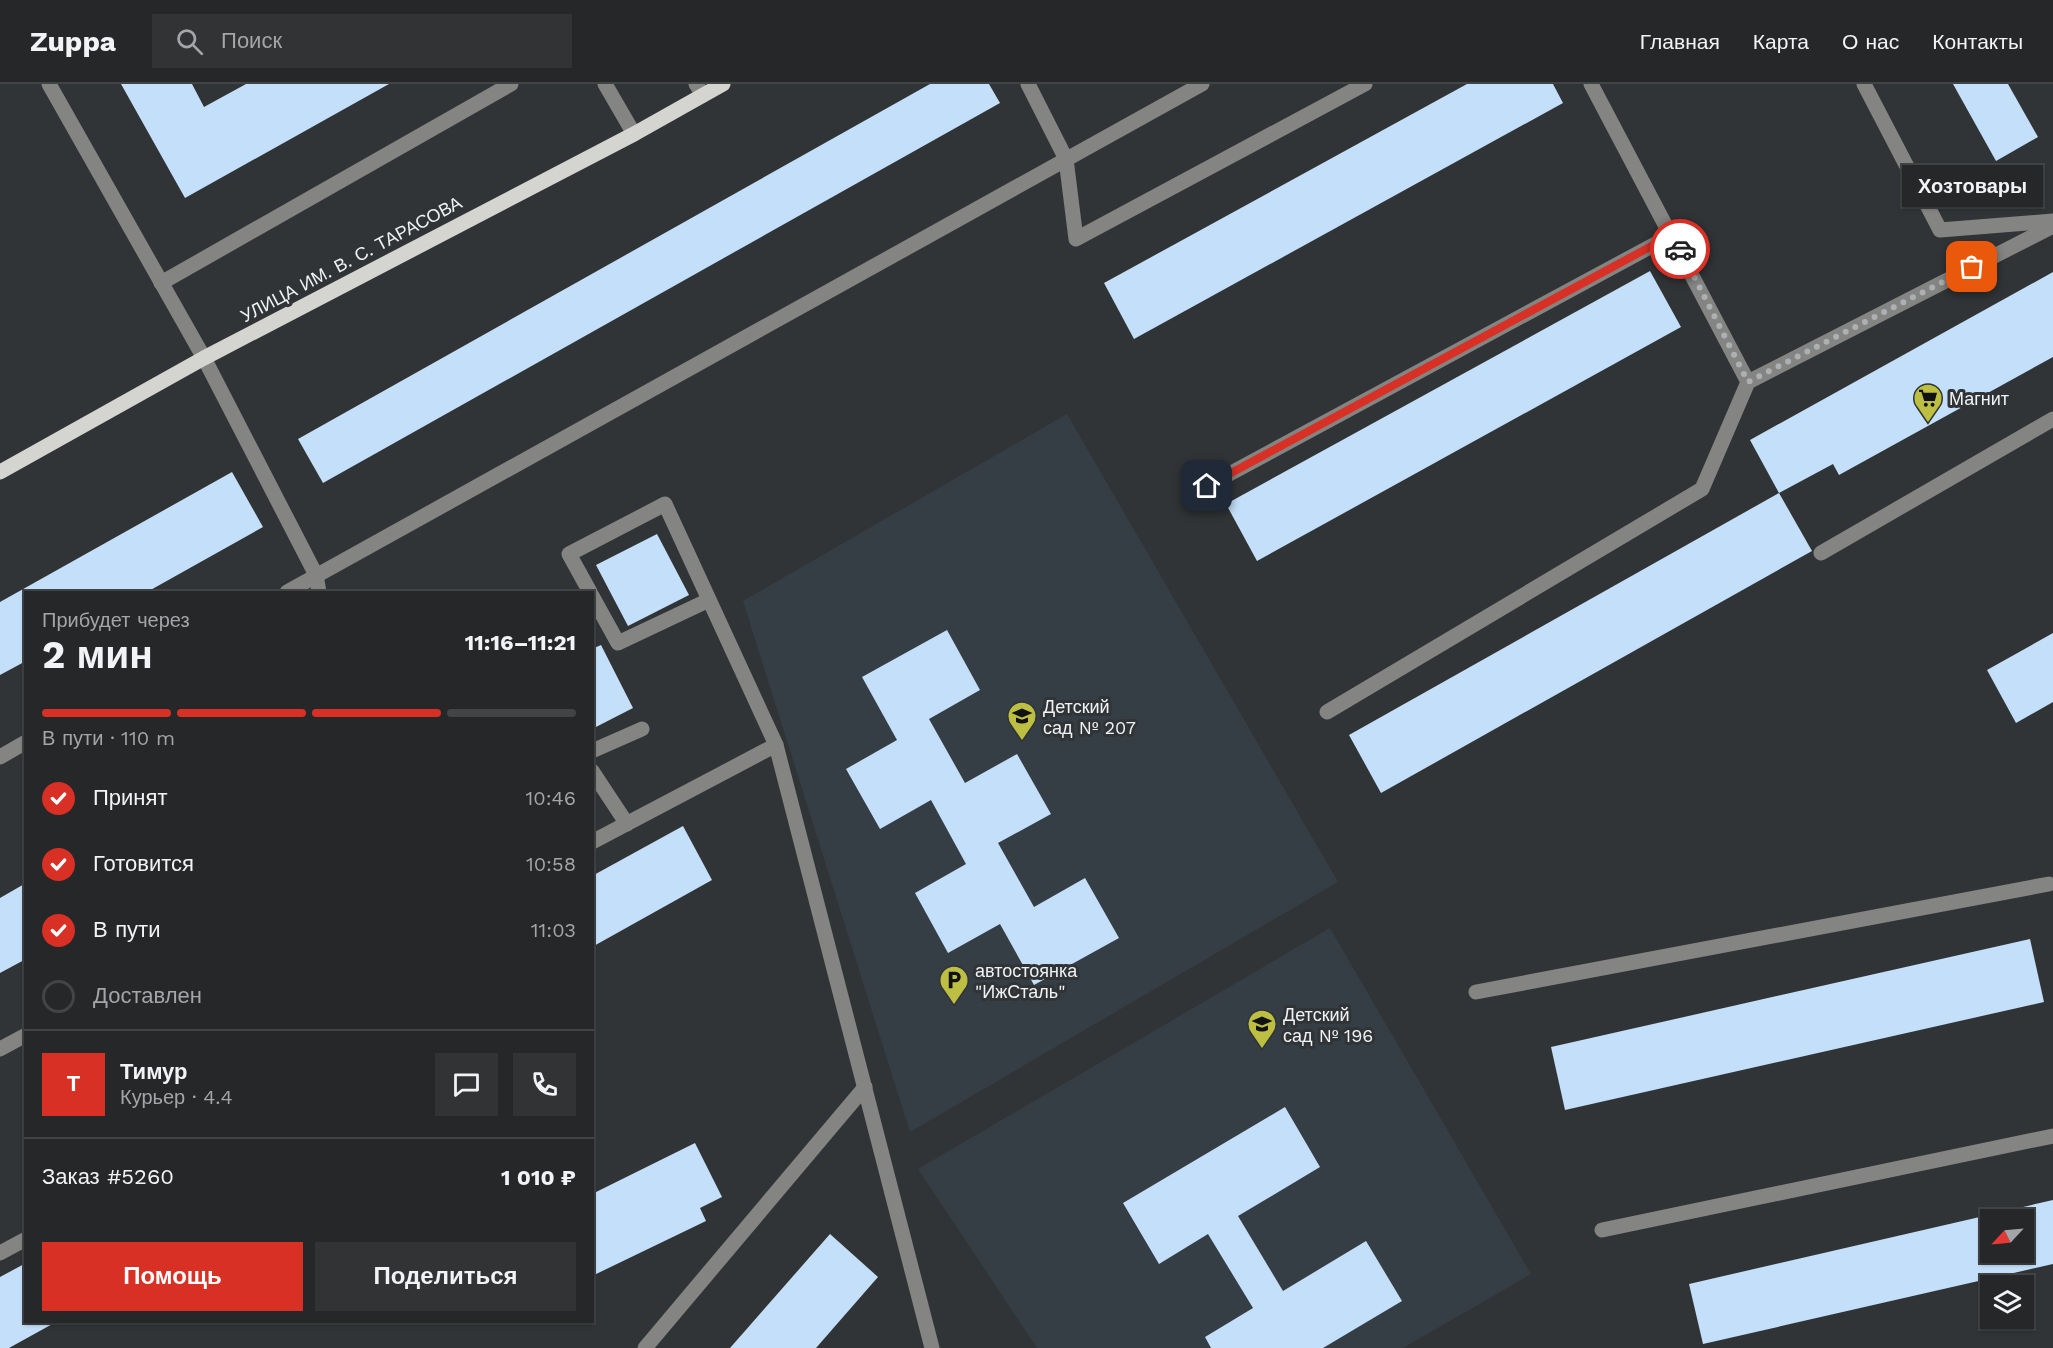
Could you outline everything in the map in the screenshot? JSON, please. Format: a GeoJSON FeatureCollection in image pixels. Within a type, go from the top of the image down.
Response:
{"type":"FeatureCollection","features":[{"type":"Feature","properties":{"kind":"main road","name":"УЛИЦА ИМ. В. С. ТАРАСОВА"},"geometry":{"type":"LineString","coordinates":[[0,472],[204,358],[634,134],[699,90],[723,84]]}},
{"type":"Feature","properties":{"kind":"lane"},"geometry":{"type":"LineString","coordinates":[[49,84],[204,358],[316,576],[320,591]]}},
{"type":"Feature","properties":{"kind":"lane"},"geometry":{"type":"LineString","coordinates":[[161,283],[511,84]]}},
{"type":"Feature","properties":{"kind":"lane"},"geometry":{"type":"LineString","coordinates":[[606,84],[634,134]]}},
{"type":"Feature","properties":{"kind":"lane"},"geometry":{"type":"LineString","coordinates":[[1028,84],[1066,159],[1076,239],[1365,84]]}},
{"type":"Feature","properties":{"kind":"lane"},"geometry":{"type":"LineString","coordinates":[[288,591],[1202,84]]}},
{"type":"Feature","properties":{"kind":"lane"},"geometry":{"type":"LineString","coordinates":[[1591,84],[1748,382]]}},
{"type":"Feature","properties":{"kind":"lane"},"geometry":{"type":"LineString","coordinates":[[1864,84],[1940,230],[2053,224]]}},
{"type":"Feature","properties":{"kind":"lane"},"geometry":{"type":"LineString","coordinates":[[1327,712],[1702,489],[1748,382],[2053,224]]}},
{"type":"Feature","properties":{"kind":"lane"},"geometry":{"type":"LineString","coordinates":[[1207,486],[1672,235]]}},
{"type":"Feature","properties":{"kind":"lane"},"geometry":{"type":"LineString","coordinates":[[1821,553],[2053,419]]}},
{"type":"Feature","properties":{"kind":"lane"},"geometry":{"type":"LineString","coordinates":[[590,591],[569,554],[665,504],[776,745],[932,1348]]}},
{"type":"Feature","properties":{"kind":"lane"},"geometry":{"type":"LineString","coordinates":[[594,598],[618,643],[709,600]]}},
{"type":"Feature","properties":{"kind":"lane"},"geometry":{"type":"LineString","coordinates":[[594,750],[642,729]]}},
{"type":"Feature","properties":{"kind":"lane"},"geometry":{"type":"LineString","coordinates":[[0,757],[24,743]]}},
{"type":"Feature","properties":{"kind":"lane"},"geometry":{"type":"LineString","coordinates":[[594,841],[776,745]]}},
{"type":"Feature","properties":{"kind":"lane"},"geometry":{"type":"LineString","coordinates":[[594,774],[627,824]]}},
{"type":"Feature","properties":{"kind":"lane"},"geometry":{"type":"LineString","coordinates":[[1476,992],[2052,886]]}},
{"type":"Feature","properties":{"kind":"lane"},"geometry":{"type":"LineString","coordinates":[[0,1049],[24,1036]]}},
{"type":"Feature","properties":{"kind":"lane"},"geometry":{"type":"LineString","coordinates":[[645,1348],[865,1087]]}},
{"type":"Feature","properties":{"kind":"lane"},"geometry":{"type":"LineString","coordinates":[[1602,1230],[2053,1136]]}},
{"type":"Feature","properties":{"kind":"lane"},"geometry":{"type":"LineString","coordinates":[[0,1253],[24,1240]]}},
{"type":"Feature","properties":{"kind":"shaded area","name":"Детский сад № 207"},"geometry":{"type":"Polygon","coordinates":[[[1067,414],[1338,882],[910,1132],[743,601],[1067,414]]]}},
{"type":"Feature","properties":{"kind":"shaded area","name":"Детский сад № 196"},"geometry":{"type":"Polygon","coordinates":[[[1330,928],[1531,1274],[1403,1348],[1037,1348],[918,1169],[1330,928]]]}},
{"type":"Feature","properties":{"kind":"building"},"geometry":{"type":"Polygon","coordinates":[[[121,84],[192,84],[204,107],[246,84],[389,84],[185,198],[121,84]]]}},
{"type":"Feature","properties":{"kind":"building"},"geometry":{"type":"Polygon","coordinates":[[[930,84],[989,84],[1000,103],[323,483],[298,439],[930,84]]]}},
{"type":"Feature","properties":{"kind":"building"},"geometry":{"type":"Polygon","coordinates":[[[1467,84],[1553,84],[1563,103],[1134,339],[1104,283],[1467,84]]]}},
{"type":"Feature","properties":{"kind":"building"},"geometry":{"type":"Polygon","coordinates":[[[1953,84],[2008,84],[2038,137],[1996,161],[1953,84]]]}},
{"type":"Feature","properties":{"kind":"building"},"geometry":{"type":"Polygon","coordinates":[[[1650,271],[1681,327],[1257,561],[1226,504],[1650,271]]]}},
{"type":"Feature","properties":{"kind":"building"},"geometry":{"type":"Polygon","coordinates":[[[2053,272],[2053,357],[1839,475],[1833,464],[1779,493],[1750,440],[2053,272]]]}},
{"type":"Feature","properties":{"kind":"building"},"geometry":{"type":"Polygon","coordinates":[[[232,472],[263,527],[149,591],[24,591],[24,662],[0,675],[0,602],[232,472]]]}},
{"type":"Feature","properties":{"kind":"building"},"geometry":{"type":"Polygon","coordinates":[[[1779,493],[1812,551],[1381,793],[1349,735],[1779,493]]]}},
{"type":"Feature","properties":{"kind":"building"},"geometry":{"type":"Polygon","coordinates":[[[657,534],[689,595],[628,626],[596,565],[657,534]]]}},
{"type":"Feature","properties":{"kind":"building"},"geometry":{"type":"Polygon","coordinates":[[[947,630],[980,690],[929,719],[965,783],[1017,754],[1051,814],[998,843],[1034,907],[1085,878],[1119,938],[1034,985],[1000,924],[948,953],[915,893],[966,864],[931,800],[880,829],[846,769],[897,740],[862,677],[947,630]]]}},
{"type":"Feature","properties":{"kind":"building"},"geometry":{"type":"Polygon","coordinates":[[[2053,633],[2053,702],[2016,723],[1987,670],[2053,633]]]}},
{"type":"Feature","properties":{"kind":"building"},"geometry":{"type":"Polygon","coordinates":[[[601,645],[633,708],[594,728],[594,648],[601,645]]]}},
{"type":"Feature","properties":{"kind":"building"},"geometry":{"type":"Polygon","coordinates":[[[683,826],[712,880],[594,946],[594,875],[683,826]]]}},
{"type":"Feature","properties":{"kind":"building"},"geometry":{"type":"Polygon","coordinates":[[[24,884],[24,960],[0,973],[0,898],[24,884]]]}},
{"type":"Feature","properties":{"kind":"building"},"geometry":{"type":"Polygon","coordinates":[[[2030,939],[2044,1002],[1565,1110],[1551,1047],[2030,939]]]}},
{"type":"Feature","properties":{"kind":"building"},"geometry":{"type":"Polygon","coordinates":[[[1285,1107],[1320,1167],[1238,1216],[1283,1291],[1366,1241],[1402,1301],[1323,1348],[1211,1348],[1205,1337],[1253,1308],[1208,1234],[1159,1264],[1123,1203],[1285,1107]]]}},
{"type":"Feature","properties":{"kind":"building"},"geometry":{"type":"Polygon","coordinates":[[[695,1143],[722,1197],[700,1208],[706,1221],[594,1275],[594,1193],[695,1143]]]}},
{"type":"Feature","properties":{"kind":"building"},"geometry":{"type":"Polygon","coordinates":[[[2053,1200],[2053,1264],[2005,1275],[1980,1275],[1980,1281],[1703,1344],[1689,1284],[1980,1217],[1980,1263],[2034,1263],[2034,1209],[2014,1209],[2053,1200]]]}},
{"type":"Feature","properties":{"kind":"building"},"geometry":{"type":"Polygon","coordinates":[[[830,1234],[878,1277],[816,1348],[730,1348],[830,1234]]]}},
{"type":"Feature","properties":{"kind":"building"},"geometry":{"type":"Polygon","coordinates":[[[24,1264],[24,1323],[54,1323],[9,1348],[0,1348],[0,1277],[24,1264]]]}},
{"type":"Feature","properties":{"kind":"way so far"},"geometry":{"type":"LineString","coordinates":[[1680,249],[1748,382],[1972,267]]}},
{"type":"Feature","properties":{"kind":"place","name":"Хозтовары"},"geometry":{"type":"Point","coordinates":[1972,267]}},
{"type":"Feature","properties":{"kind":"place","name":"Магнит"},"geometry":{"type":"Point","coordinates":[1928,424]}},
{"type":"Feature","properties":{"kind":"place","name":"Детский сад № 207"},"geometry":{"type":"Point","coordinates":[1022,742]}},
{"type":"Feature","properties":{"kind":"place","name":"автостоянка \"ИжСталь\""},"geometry":{"type":"Point","coordinates":[954,1006]}},
{"type":"Feature","properties":{"kind":"place","name":"Детский сад № 196"},"geometry":{"type":"Point","coordinates":[1262,1050]}},
{"type":"Feature","properties":{"kind":"route"},"geometry":{"type":"LineString","coordinates":[[1207,486],[1672,235],[1680,249]]}}]}
